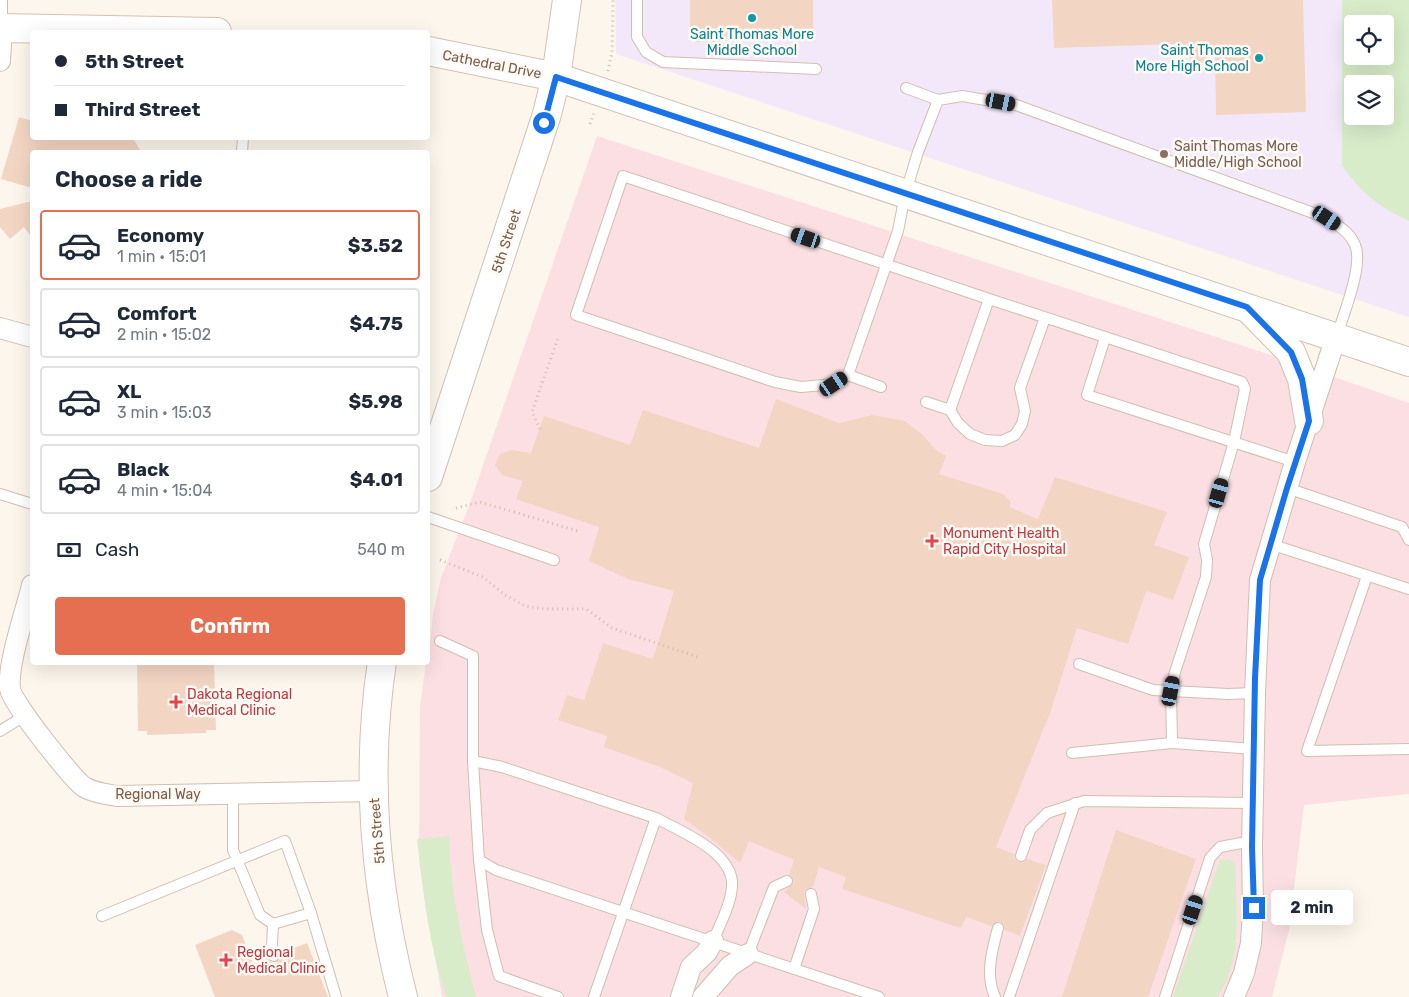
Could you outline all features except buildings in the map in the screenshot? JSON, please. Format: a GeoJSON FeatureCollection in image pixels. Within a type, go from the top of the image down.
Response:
{"type":"FeatureCollection","features":[{"type":"Feature","properties":{"kind":"main road","name":"5th Street"},"geometry":{"type":"LineString","coordinates":[[430,471],[532,160],[556,77],[566,0]]}},
{"type":"Feature","properties":{"kind":"main road"},"geometry":{"type":"LineString","coordinates":[[1,28],[109,30]]}},
{"type":"Feature","properties":{"kind":"main road","name":"Cathedral Drive"},"geometry":{"type":"LineString","coordinates":[[430,51],[556,77],[1409,362]]}},
{"type":"Feature","properties":{"kind":"main road"},"geometry":{"type":"LineString","coordinates":[[1247,307],[1291,352],[1302,379],[1309,421]]}},
{"type":"Feature","properties":{"kind":"main road","name":"5th Street"},"geometry":{"type":"LineString","coordinates":[[382,665],[374,744],[377,847],[393,953],[403,997]]}},
{"type":"Feature","properties":{"kind":"street"},"geometry":{"type":"LineString","coordinates":[[0,61],[1,28]]}},
{"type":"Feature","properties":{"kind":"street"},"geometry":{"type":"LineString","coordinates":[[0,328],[30,336]]}},
{"type":"Feature","properties":{"kind":"street"},"geometry":{"type":"LineString","coordinates":[[1234,997],[1244,973],[1251,943],[1254,908],[1252,841],[1255,693],[1260,580],[1295,462],[1336,337]]}},
{"type":"Feature","properties":{"kind":"street","name":"Regional Way"},"geometry":{"type":"LineString","coordinates":[[30,593],[10,676],[10,692],[72,776],[85,787],[98,793],[117,796],[374,791]]}},
{"type":"Feature","properties":{"kind":"street"},"geometry":{"type":"LineString","coordinates":[[681,997],[692,967],[710,946]]}},
{"type":"Feature","properties":{"kind":"street"},"geometry":{"type":"LineString","coordinates":[[702,997],[709,974],[710,946]]}},
{"type":"Feature","properties":{"kind":"street"},"geometry":{"type":"LineString","coordinates":[[702,997],[730,966],[748,954]]}},
{"type":"Feature","properties":{"kind":"lane"},"geometry":{"type":"LineString","coordinates":[[1,28],[2,0]]}},
{"type":"Feature","properties":{"kind":"lane"},"geometry":{"type":"LineString","coordinates":[[636,0],[637,36],[646,52],[663,62],[816,69]]}},
{"type":"Feature","properties":{"kind":"lane"},"geometry":{"type":"LineString","coordinates":[[906,88],[938,100],[962,96],[1016,106],[1327,218],[1346,231],[1356,245],[1357,262],[1354,278],[1336,337]]}},
{"type":"Feature","properties":{"kind":"lane"},"geometry":{"type":"LineString","coordinates":[[938,100],[905,195],[899,229],[886,265],[848,375],[834,384],[801,387],[775,382],[576,315],[623,176],[886,265],[1105,338],[1242,382],[1245,389],[1234,442],[1204,544],[1207,560],[1206,577],[1175,672],[1171,691],[1172,743]]}},
{"type":"Feature","properties":{"kind":"lane"},"geometry":{"type":"LineString","coordinates":[[950,410],[989,299]]}},
{"type":"Feature","properties":{"kind":"lane"},"geometry":{"type":"LineString","coordinates":[[926,402],[950,410],[958,423],[970,434],[985,440],[1002,441],[1015,435],[1022,424],[1025,411],[1020,388],[1045,318]]}},
{"type":"Feature","properties":{"kind":"lane"},"geometry":{"type":"LineString","coordinates":[[1105,338],[1087,395],[1295,462]]}},
{"type":"Feature","properties":{"kind":"lane"},"geometry":{"type":"LineString","coordinates":[[848,375],[881,386]]}},
{"type":"Feature","properties":{"kind":"lane"},"geometry":{"type":"LineString","coordinates":[[1287,488],[1402,527],[1409,540]]}},
{"type":"Feature","properties":{"kind":"lane"},"geometry":{"type":"LineString","coordinates":[[0,494],[30,503]]}},
{"type":"Feature","properties":{"kind":"lane"},"geometry":{"type":"LineString","coordinates":[[430,518],[554,560]]}},
{"type":"Feature","properties":{"kind":"lane"},"geometry":{"type":"LineString","coordinates":[[1270,544],[1409,589]]}},
{"type":"Feature","properties":{"kind":"lane"},"geometry":{"type":"LineString","coordinates":[[1367,576],[1307,751],[1409,749]]}},
{"type":"Feature","properties":{"kind":"lane"},"geometry":{"type":"LineString","coordinates":[[440,641],[473,656],[473,761],[479,860],[487,930],[498,976],[558,997]]}},
{"type":"Feature","properties":{"kind":"lane"},"geometry":{"type":"LineString","coordinates":[[1079,664],[1153,690],[1228,694],[1255,693]]}},
{"type":"Feature","properties":{"kind":"lane"},"geometry":{"type":"LineString","coordinates":[[0,731],[26,715]]}},
{"type":"Feature","properties":{"kind":"lane"},"geometry":{"type":"LineString","coordinates":[[1072,753],[1172,743],[1254,749]]}},
{"type":"Feature","properties":{"kind":"lane"},"geometry":{"type":"LineString","coordinates":[[473,761],[502,767],[656,818],[714,852],[728,865],[732,883],[729,901],[710,946]]}},
{"type":"Feature","properties":{"kind":"lane"},"geometry":{"type":"LineString","coordinates":[[232,794],[233,850],[260,915],[273,924]]}},
{"type":"Feature","properties":{"kind":"lane"},"geometry":{"type":"LineString","coordinates":[[1021,856],[1030,830],[1047,813],[1084,801],[1253,803]]}},
{"type":"Feature","properties":{"kind":"lane"},"geometry":{"type":"LineString","coordinates":[[1009,997],[1075,804]]}},
{"type":"Feature","properties":{"kind":"lane"},"geometry":{"type":"LineString","coordinates":[[594,997],[656,818]]}},
{"type":"Feature","properties":{"kind":"lane"},"geometry":{"type":"LineString","coordinates":[[102,916],[285,841],[311,913],[336,997]]}},
{"type":"Feature","properties":{"kind":"lane"},"geometry":{"type":"LineString","coordinates":[[1165,997],[1210,858],[1220,847],[1252,841]]}},
{"type":"Feature","properties":{"kind":"lane"},"geometry":{"type":"LineString","coordinates":[[479,860],[496,870],[623,913],[710,946],[748,954],[879,997]]}},
{"type":"Feature","properties":{"kind":"lane"},"geometry":{"type":"LineString","coordinates":[[748,954],[774,887],[787,881]]}},
{"type":"Feature","properties":{"kind":"lane"},"geometry":{"type":"LineString","coordinates":[[794,969],[814,909],[811,894]]}},
{"type":"Feature","properties":{"kind":"lane"},"geometry":{"type":"LineString","coordinates":[[273,924],[311,913]]}},
{"type":"Feature","properties":{"kind":"lane"},"geometry":{"type":"LineString","coordinates":[[273,924],[272,945],[274,956]]}},
{"type":"Feature","properties":{"kind":"lane"},"geometry":{"type":"LineString","coordinates":[[995,997],[992,991],[989,960],[998,928]]}},
{"type":"Feature","properties":{"kind":"path"},"geometry":{"type":"LineString","coordinates":[[590,124],[612,56],[613,0]]}},
{"type":"Feature","properties":{"kind":"path"},"geometry":{"type":"LineString","coordinates":[[540,428],[532,412],[558,338]]}},
{"type":"Feature","properties":{"kind":"path"},"geometry":{"type":"LineString","coordinates":[[456,508],[480,502],[578,532]]}},
{"type":"Feature","properties":{"kind":"path"},"geometry":{"type":"LineString","coordinates":[[440,560],[483,577],[505,595],[525,606],[544,609],[586,609],[612,628],[698,657]]}},
{"type":"Feature","properties":{"kind":"shaded area","name":"Saint Thomas More Middle/High School"},"geometry":{"type":"Polygon","coordinates":[[[615,0],[1409,0],[1409,317],[616,54],[615,0]]]}},
{"type":"Feature","properties":{"kind":"shaded area","name":"Monument Health Rapid City Hospital"},"geometry":{"type":"Polygon","coordinates":[[[597,136],[1259,351],[1409,403],[1409,794],[1304,805],[1289,930],[1272,997],[442,997],[419,860],[420,706],[426,665],[430,665],[433,614],[441,578],[470,503],[597,136]]]}},
{"type":"Feature","properties":{"kind":"green space"},"geometry":{"type":"Polygon","coordinates":[[[1342,0],[1409,0],[1409,221],[1379,204],[1357,185],[1342,166],[1342,0]]]}},
{"type":"Feature","properties":{"kind":"green space"},"geometry":{"type":"Polygon","coordinates":[[[449,836],[452,877],[458,917],[476,997],[446,997],[427,919],[417,839],[449,836]]]}},
{"type":"Feature","properties":{"kind":"green space"},"geometry":{"type":"Polygon","coordinates":[[[1229,859],[1235,863],[1237,915],[1235,950],[1226,982],[1217,997],[1173,997],[1220,860],[1229,859]]]}},
{"type":"Feature","properties":{"kind":"place","name":"Saint Thomas More Middle School"},"geometry":{"type":"Point","coordinates":[752,18]}},
{"type":"Feature","properties":{"kind":"place","name":"Saint Thomas More High School"},"geometry":{"type":"Point","coordinates":[1259,58]}},
{"type":"Feature","properties":{"kind":"place","name":"Saint Thomas More Middle/High School"},"geometry":{"type":"Point","coordinates":[1164,154]}},
{"type":"Feature","properties":{"kind":"place","name":"Monument Health Rapid City Hospital"},"geometry":{"type":"Point","coordinates":[932,541]}},
{"type":"Feature","properties":{"kind":"place","name":"Dakota Regional Medical Clinic"},"geometry":{"type":"Point","coordinates":[176,702]}},
{"type":"Feature","properties":{"kind":"place","name":"Regional Medical Clinic"},"geometry":{"type":"Point","coordinates":[226,960]}},
{"type":"Feature","properties":{"kind":"route"},"geometry":{"type":"LineString","coordinates":[[544,123],[556,77],[923,201],[1247,307],[1291,352],[1302,379],[1309,421],[1260,580],[1255,663],[1252,847],[1254,908]]}}]}
